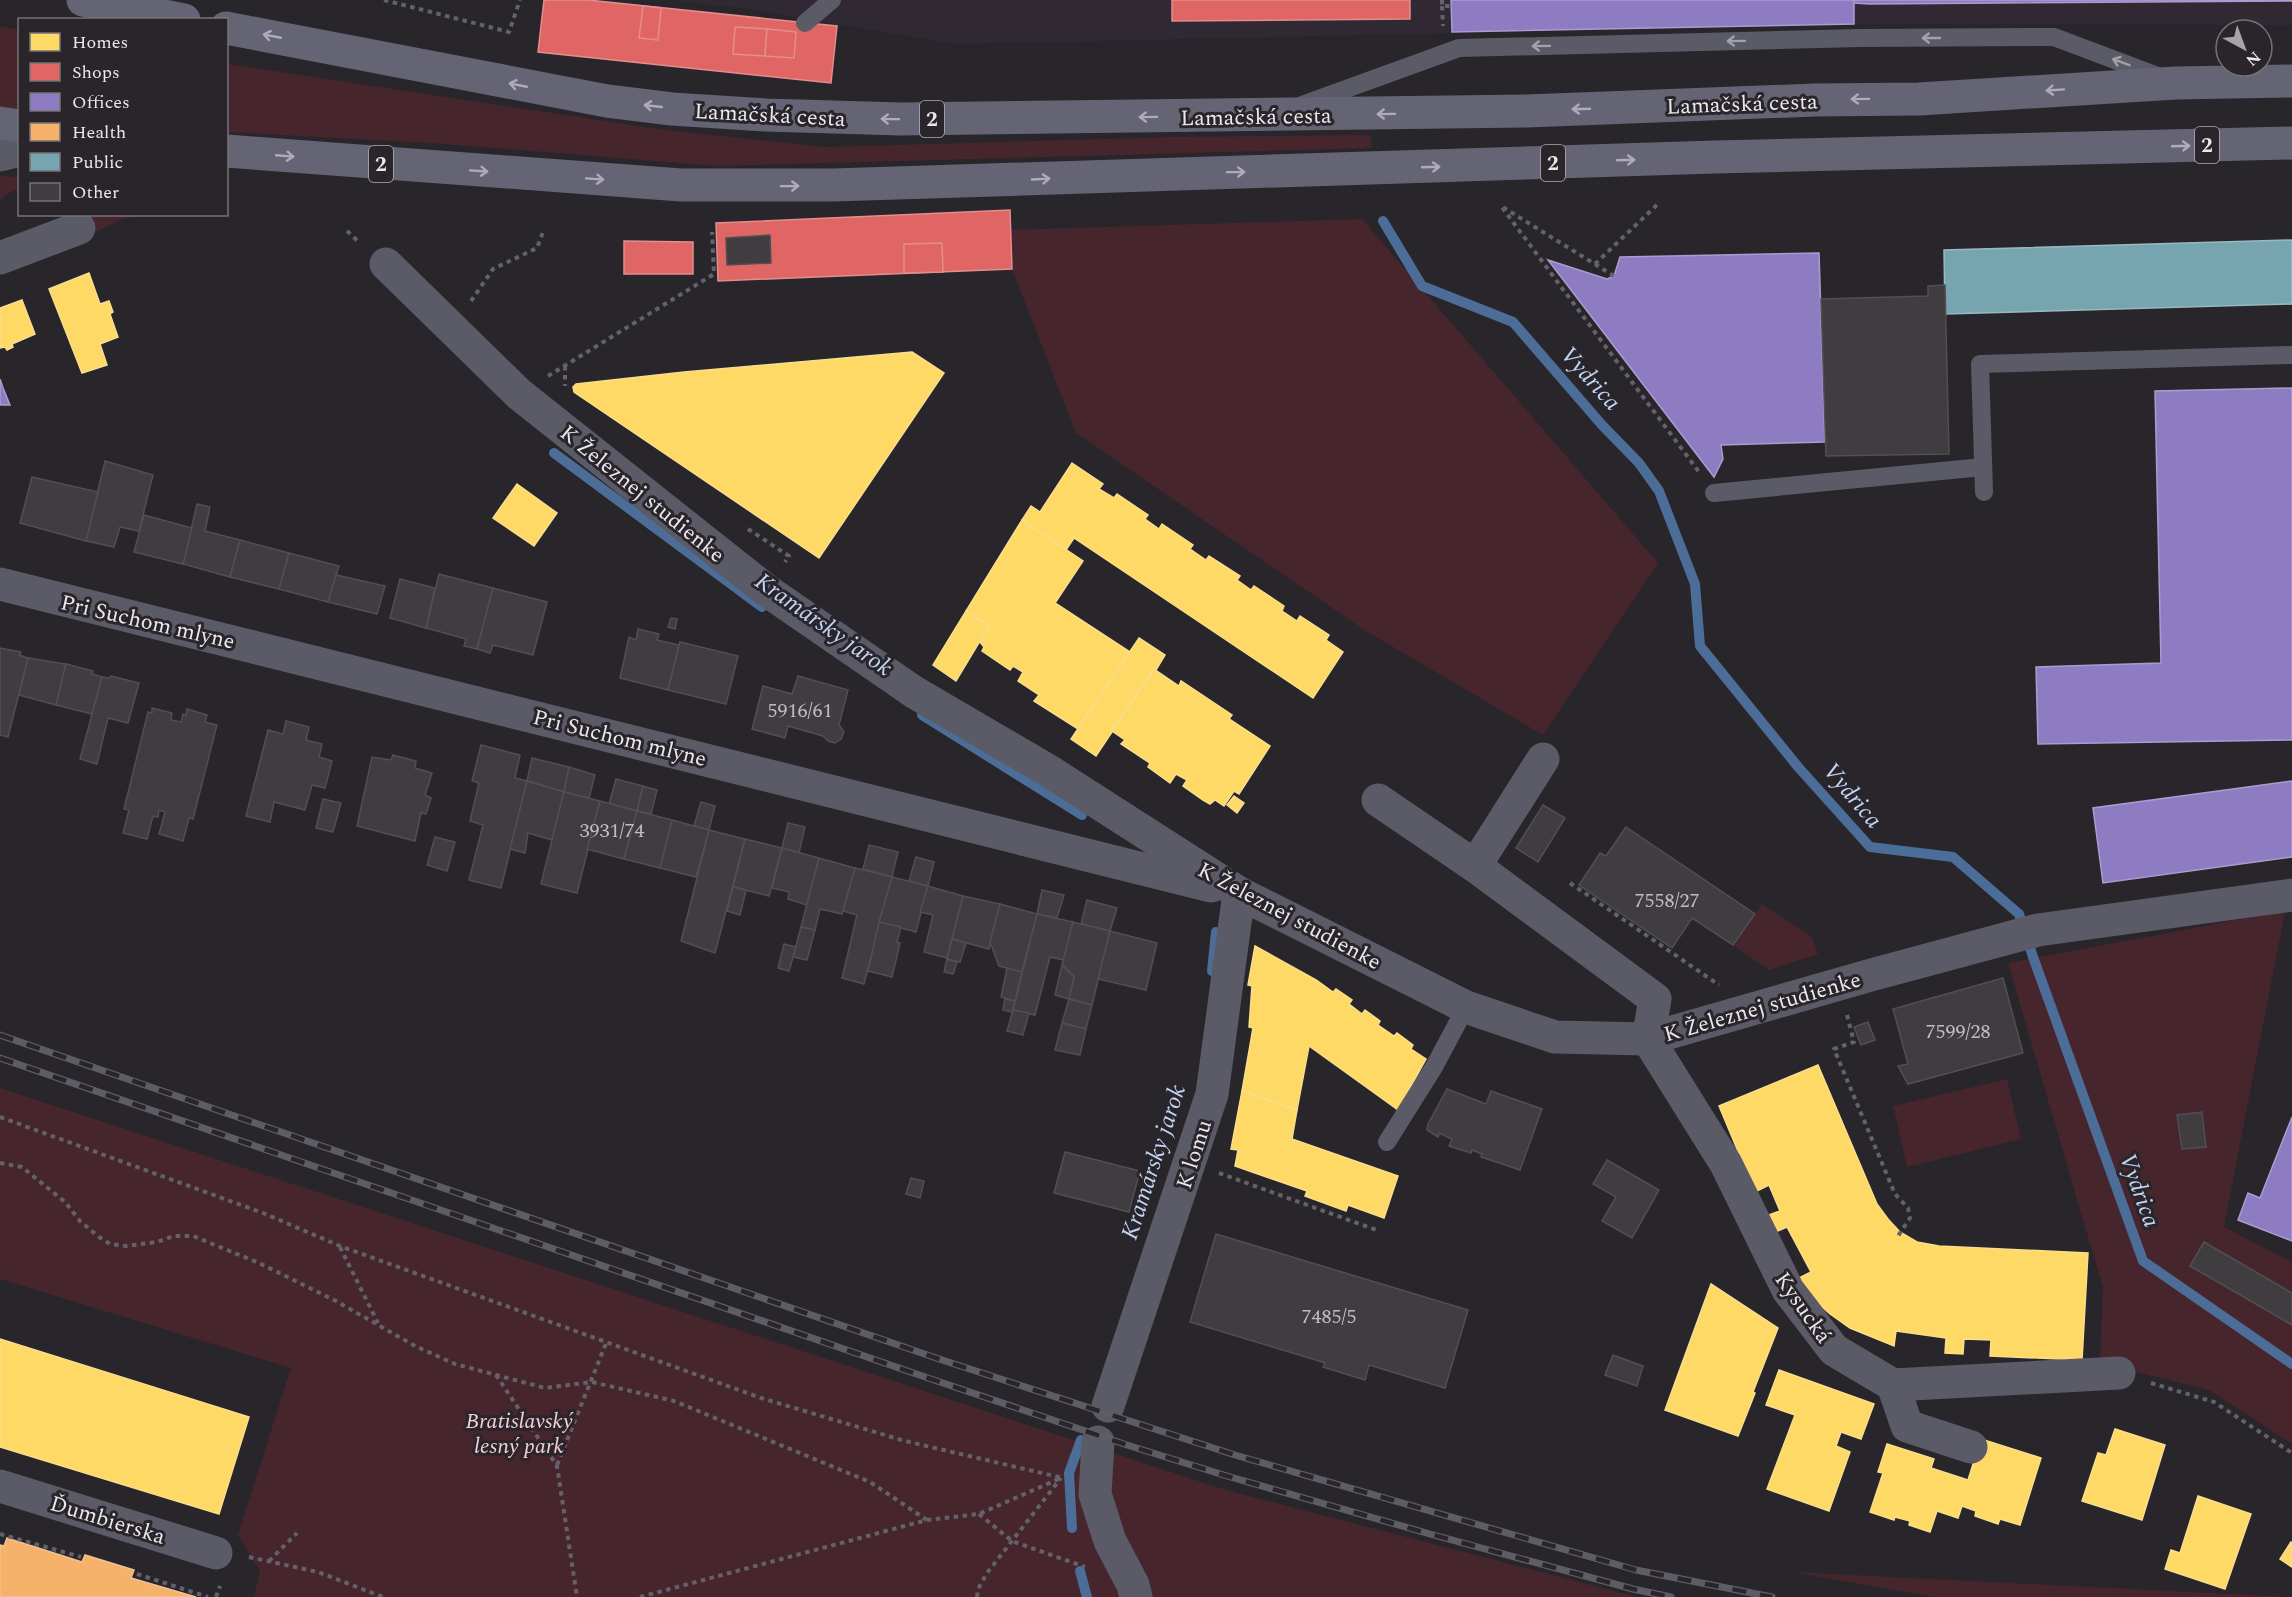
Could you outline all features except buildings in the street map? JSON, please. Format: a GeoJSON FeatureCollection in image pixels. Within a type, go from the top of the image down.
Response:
{"type":"FeatureCollection","features":[{"type":"Feature","properties":{"kind":"main road"},"geometry":{"type":"LineString","coordinates":[[82,0],[174,18]]}},
{"type":"Feature","properties":{"kind":"main road","name":"Lamačská cesta"},"geometry":{"type":"LineString","coordinates":[[228,28],[576,96],[672,109],[797,117],[900,119],[1271,116],[1516,111],[1815,100],[1919,99],[2176,83],[2292,81]]}},
{"type":"Feature","properties":{"kind":"main road"},"geometry":{"type":"LineString","coordinates":[[0,123],[18,126]]}},
{"type":"Feature","properties":{"kind":"main road","name":"2"},"geometry":{"type":"LineString","coordinates":[[228,151],[681,185],[756,187],[983,181],[1184,172],[1446,167],[1715,157],[2292,143]]}},
{"type":"Feature","properties":{"kind":"street"},"geometry":{"type":"LineString","coordinates":[[0,154],[18,150]]}},
{"type":"Feature","properties":{"kind":"street"},"geometry":{"type":"LineString","coordinates":[[0,258],[79,228]]}},
{"type":"Feature","properties":{"kind":"street","name":"K Železnej studienke"},"geometry":{"type":"LineString","coordinates":[[386,264],[519,394],[765,590],[914,692],[1049,771],[1239,892],[1466,1007],[1555,1036],[1648,1039],[2038,930],[2292,895]]}},
{"type":"Feature","properties":{"kind":"street","name":"Pri Suchom mlyne"},"geometry":{"type":"LineString","coordinates":[[0,584],[1239,892]]}},
{"type":"Feature","properties":{"kind":"street"},"geometry":{"type":"LineString","coordinates":[[1475,866],[1544,759]]}},
{"type":"Feature","properties":{"kind":"street"},"geometry":{"type":"LineString","coordinates":[[1378,800],[1475,866],[1654,999],[1648,1039]]}},
{"type":"Feature","properties":{"kind":"street","name":"K lomu"},"geometry":{"type":"LineString","coordinates":[[1108,1407],[1212,1094],[1239,892]]}},
{"type":"Feature","properties":{"kind":"street","name":"Kysucká"},"geometry":{"type":"LineString","coordinates":[[1648,1039],[1726,1164],[1788,1290],[1834,1350],[1893,1385]]}},
{"type":"Feature","properties":{"kind":"street"},"geometry":{"type":"LineString","coordinates":[[1971,1447],[1907,1425],[1893,1385],[2119,1373]]}},
{"type":"Feature","properties":{"kind":"street"},"geometry":{"type":"LineString","coordinates":[[1098,1442],[1095,1494],[1110,1541],[1134,1591]]}},
{"type":"Feature","properties":{"kind":"street","name":"Ďumbierska"},"geometry":{"type":"LineString","coordinates":[[0,1486],[216,1553]]}},
{"type":"Feature","properties":{"kind":"lane"},"geometry":{"type":"LineString","coordinates":[[805,23],[832,0]]}},
{"type":"Feature","properties":{"kind":"lane"},"geometry":{"type":"LineString","coordinates":[[1271,116],[1459,48],[1860,38],[2054,37],[2176,83]]}},
{"type":"Feature","properties":{"kind":"lane"},"geometry":{"type":"LineString","coordinates":[[1984,492],[1980,364],[2292,355]]}},
{"type":"Feature","properties":{"kind":"lane"},"geometry":{"type":"LineString","coordinates":[[1714,493],[1983,467]]}},
{"type":"Feature","properties":{"kind":"lane"},"geometry":{"type":"LineString","coordinates":[[1387,1142],[1434,1067],[1466,1007]]}},
{"type":"Feature","properties":{"kind":"path"},"geometry":{"type":"LineString","coordinates":[[384,0],[509,32],[520,0]]}},
{"type":"Feature","properties":{"kind":"path"},"geometry":{"type":"LineString","coordinates":[[1442,0],[1442,6],[1451,6]]}},
{"type":"Feature","properties":{"kind":"path"},"geometry":{"type":"LineString","coordinates":[[1595,264],[1660,202]]}},
{"type":"Feature","properties":{"kind":"path"},"geometry":{"type":"LineString","coordinates":[[1614,276],[1501,206],[1714,493]]}},
{"type":"Feature","properties":{"kind":"path"},"geometry":{"type":"LineString","coordinates":[[452,328],[493,269],[537,248],[543,232]]}},
{"type":"Feature","properties":{"kind":"path"},"geometry":{"type":"LineString","coordinates":[[519,394],[714,274],[712,232]]}},
{"type":"Feature","properties":{"kind":"path"},"geometry":{"type":"LineString","coordinates":[[1570,883],[1720,985]]}},
{"type":"Feature","properties":{"kind":"path"},"geometry":{"type":"LineString","coordinates":[[1846,1010],[1854,1042],[1834,1049],[1895,1194],[1908,1209],[1910,1218],[1898,1236]]}},
{"type":"Feature","properties":{"kind":"path"},"geometry":{"type":"LineString","coordinates":[[0,1117],[264,1213],[340,1246],[761,1398],[906,1441],[1062,1477]]}},
{"type":"Feature","properties":{"kind":"path"},"geometry":{"type":"LineString","coordinates":[[1190,1162],[1379,1231]]}},
{"type":"Feature","properties":{"kind":"path"},"geometry":{"type":"LineString","coordinates":[[0,1163],[22,1167],[65,1202],[80,1221],[110,1244],[126,1246],[157,1242],[174,1236],[193,1236],[259,1263],[378,1324],[415,1346],[455,1364],[545,1388],[592,1382],[674,1401],[870,1482],[927,1520]]}},
{"type":"Feature","properties":{"kind":"path"},"geometry":{"type":"LineString","coordinates":[[340,1246],[378,1324]]}},
{"type":"Feature","properties":{"kind":"path"},"geometry":{"type":"LineString","coordinates":[[557,1466],[607,1341]]}},
{"type":"Feature","properties":{"kind":"path"},"geometry":{"type":"LineString","coordinates":[[2119,1373],[2214,1402],[2292,1453]]}},
{"type":"Feature","properties":{"kind":"path"},"geometry":{"type":"LineString","coordinates":[[496,1375],[557,1466],[577,1597]]}},
{"type":"Feature","properties":{"kind":"path"},"geometry":{"type":"LineString","coordinates":[[640,1597],[927,1520],[979,1514],[1062,1477]]}},
{"type":"Feature","properties":{"kind":"path"},"geometry":{"type":"LineString","coordinates":[[977,1597],[978,1589],[987,1573],[1062,1477]]}},
{"type":"Feature","properties":{"kind":"path"},"geometry":{"type":"LineString","coordinates":[[979,1514],[1012,1540],[1134,1591]]}},
{"type":"Feature","properties":{"kind":"path"},"geometry":{"type":"LineString","coordinates":[[269,1561],[297,1533]]}},
{"type":"Feature","properties":{"kind":"path"},"geometry":{"type":"LineString","coordinates":[[0,1534],[81,1557]]}},
{"type":"Feature","properties":{"kind":"path"},"geometry":{"type":"LineString","coordinates":[[216,1553],[269,1561],[318,1572],[383,1597]]}},
{"type":"Feature","properties":{"kind":"path"},"geometry":{"type":"LineString","coordinates":[[137,1574],[208,1597]]}},
{"type":"Feature","properties":{"kind":"shaded area"},"geometry":{"type":"Polygon","coordinates":[[[668,0],[2292,0],[2292,25],[2274,25],[2274,18],[2214,18],[2214,25],[1854,24],[955,44],[749,9],[668,0]]]}},
{"type":"Feature","properties":{"kind":"green space"},"geometry":{"type":"Polygon","coordinates":[[[0,26],[18,30],[18,109],[0,107],[0,26]]]}},
{"type":"Feature","properties":{"kind":"green space"},"geometry":{"type":"Polygon","coordinates":[[[228,64],[665,130],[824,147],[1171,137],[1370,135],[1372,148],[716,166],[445,144],[228,132],[228,64]]]}},
{"type":"Feature","properties":{"kind":"green space"},"geometry":{"type":"Polygon","coordinates":[[[0,176],[18,177],[18,190],[13,190],[0,200],[0,176]]]}},
{"type":"Feature","properties":{"kind":"green space"},"geometry":{"type":"Polygon","coordinates":[[[81,216],[137,216],[122,219],[87,236],[81,216]]]}},
{"type":"Feature","properties":{"kind":"green space"},"geometry":{"type":"Polygon","coordinates":[[[1362,219],[1658,563],[1543,735],[1366,631],[1076,433],[1012,269],[1011,230],[1362,219]]]}},
{"type":"Feature","properties":{"kind":"green space"},"geometry":{"type":"Polygon","coordinates":[[[1762,904],[1812,937],[1818,954],[1769,970],[1733,945],[1762,904]]]}},
{"type":"Feature","properties":{"kind":"green space"},"geometry":{"type":"Polygon","coordinates":[[[2285,911],[2224,1227],[2292,1262],[2292,1444],[2209,1390],[2100,1363],[2103,1288],[2008,963],[2285,911]]]}},
{"type":"Feature","properties":{"kind":"green space"},"geometry":{"type":"Polygon","coordinates":[[[2007,1079],[2021,1139],[1907,1167],[1893,1106],[2007,1079]]]}},
{"type":"Feature","properties":{"kind":"green space","name":"Bratislavský lesný park"},"geometry":{"type":"Polygon","coordinates":[[[0,1088],[1226,1490],[1637,1597],[254,1597],[260,1571],[238,1535],[291,1368],[0,1279],[0,1088]]]}},
{"type":"Feature","properties":{"kind":"green space"},"geometry":{"type":"Polygon","coordinates":[[[1792,1572],[2290,1597],[1934,1597],[1792,1572]]]}},
{"type":"Feature","properties":{"kind":"waterway","name":"Vydrica"},"geometry":{"type":"LineString","coordinates":[[1383,221],[1422,286],[1513,322],[1602,425],[1639,463],[1659,491],[1695,584],[1700,646],[1799,768],[1870,847],[1953,857],[2019,914],[2143,1261],[2292,1364]]}},
{"type":"Feature","properties":{"kind":"waterway","name":"Kramársky jarok"},"geometry":{"type":"LineString","coordinates":[[554,453],[762,607]]}},
{"type":"Feature","properties":{"kind":"waterway","name":"Kramársky jarok"},"geometry":{"type":"LineString","coordinates":[[922,715],[1082,815]]}},
{"type":"Feature","properties":{"kind":"waterway","name":"Kramársky jarok"},"geometry":{"type":"LineString","coordinates":[[1212,971],[1216,932]]}},
{"type":"Feature","properties":{"kind":"waterway","name":"Kramársky jarok"},"geometry":{"type":"LineString","coordinates":[[1072,1528],[1069,1473],[1081,1440]]}},
{"type":"Feature","properties":{"kind":"waterway","name":"Kramársky jarok"},"geometry":{"type":"LineString","coordinates":[[1080,1571],[1087,1597]]}},
{"type":"Feature","properties":{"kind":"railway"},"geometry":{"type":"LineString","coordinates":[[0,1035],[939,1359],[1235,1455],[1636,1570],[1772,1597]]}},
{"type":"Feature","properties":{"kind":"railway"},"geometry":{"type":"LineString","coordinates":[[0,1058],[1127,1445],[1430,1534],[1633,1589],[1671,1597]]}}]}
